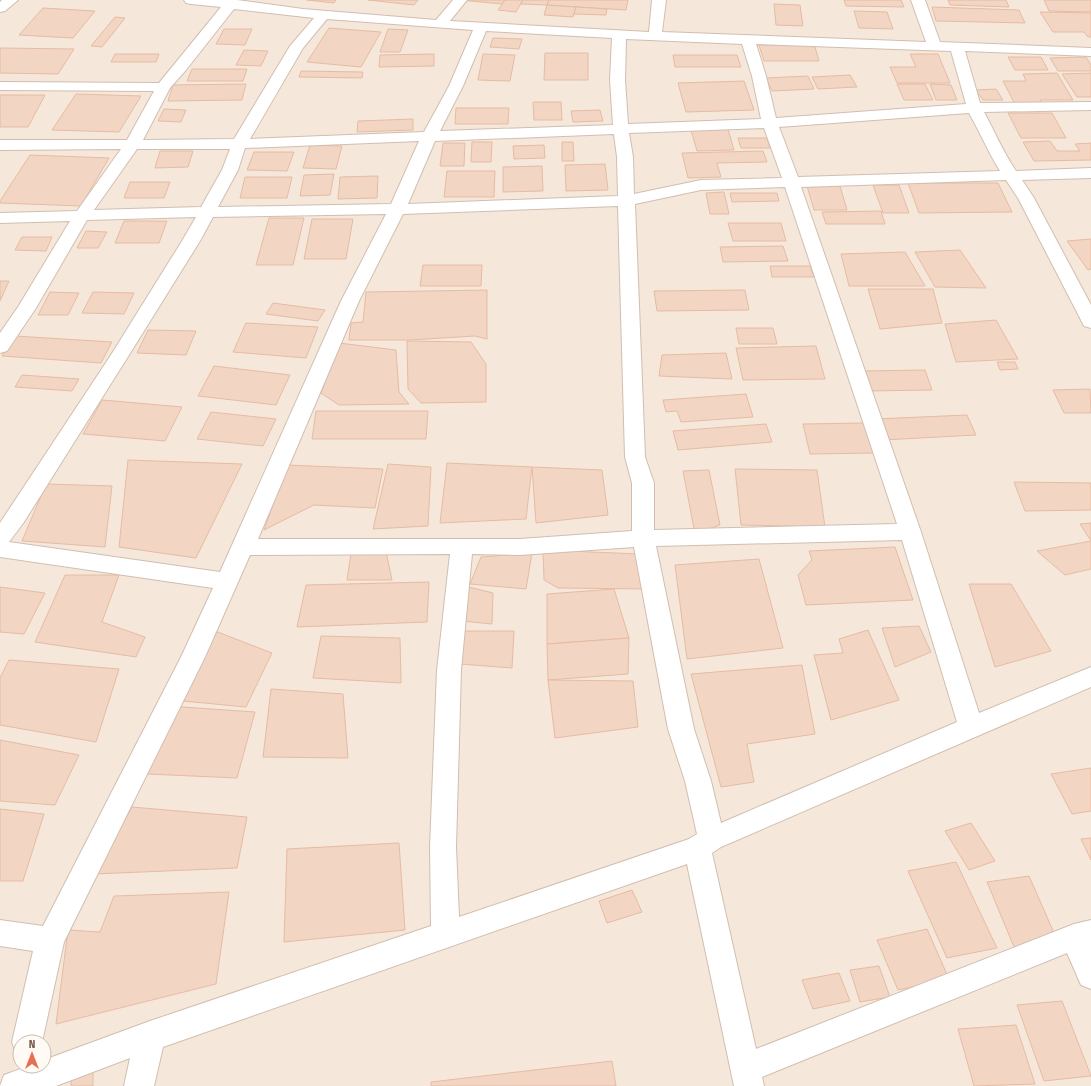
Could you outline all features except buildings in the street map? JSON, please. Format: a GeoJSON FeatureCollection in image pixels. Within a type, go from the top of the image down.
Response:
{"type":"FeatureCollection","features":[{"type":"Feature","properties":{"kind":"street"},"geometry":{"type":"LineString","coordinates":[[0,8],[12,0]]}},
{"type":"Feature","properties":{"kind":"street"},"geometry":{"type":"LineString","coordinates":[[191,0],[230,2],[323,14],[480,27],[619,34],[1091,52]]}},
{"type":"Feature","properties":{"kind":"street"},"geometry":{"type":"LineString","coordinates":[[440,24],[460,0]]}},
{"type":"Feature","properties":{"kind":"street"},"geometry":{"type":"LineString","coordinates":[[655,35],[659,0]]}},
{"type":"Feature","properties":{"kind":"street"},"geometry":{"type":"LineString","coordinates":[[918,0],[935,46]]}},
{"type":"Feature","properties":{"kind":"street"},"geometry":{"type":"LineString","coordinates":[[0,347],[27,308],[82,215],[132,145],[163,88],[181,67],[230,2]]}},
{"type":"Feature","properties":{"kind":"street"},"geometry":{"type":"LineString","coordinates":[[0,539],[16,517],[120,355],[207,212],[230,170],[239,144],[298,46],[323,14]]}},
{"type":"Feature","properties":{"kind":"street"},"geometry":{"type":"LineString","coordinates":[[29,1034],[50,940],[186,671],[228,582],[350,301],[397,209],[429,137],[456,86],[480,27]]}},
{"type":"Feature","properties":{"kind":"street"},"geometry":{"type":"LineString","coordinates":[[619,34],[617,57],[620,130],[625,157],[627,201],[635,457],[643,482],[643,538],[681,729],[698,781],[704,843],[747,1078],[1083,935],[1091,975]]}},
{"type":"Feature","properties":{"kind":"street"},"geometry":{"type":"LineString","coordinates":[[747,39],[759,76],[770,123],[782,154],[910,532],[971,726]]}},
{"type":"Feature","properties":{"kind":"street"},"geometry":{"type":"LineString","coordinates":[[957,46],[974,108],[990,136],[995,151],[1026,198],[1091,322]]}},
{"type":"Feature","properties":{"kind":"street"},"geometry":{"type":"LineString","coordinates":[[0,86],[163,88]]}},
{"type":"Feature","properties":{"kind":"street"},"geometry":{"type":"LineString","coordinates":[[0,145],[239,144],[770,123],[974,108],[1091,106]]}},
{"type":"Feature","properties":{"kind":"street"},"geometry":{"type":"LineString","coordinates":[[0,218],[207,212],[397,209],[627,201],[701,184],[1091,174]]}},
{"type":"Feature","properties":{"kind":"street"},"geometry":{"type":"LineString","coordinates":[[244,548],[462,546],[520,547],[643,538],[910,532]]}},
{"type":"Feature","properties":{"kind":"street"},"geometry":{"type":"LineString","coordinates":[[445,935],[443,847],[449,670],[462,546]]}},
{"type":"Feature","properties":{"kind":"street"},"geometry":{"type":"LineString","coordinates":[[0,549],[228,582]]}},
{"type":"Feature","properties":{"kind":"street"},"geometry":{"type":"LineString","coordinates":[[18,1079],[150,1036],[445,935],[704,843],[971,726],[1091,677]]}},
{"type":"Feature","properties":{"kind":"street"},"geometry":{"type":"LineString","coordinates":[[0,933],[50,940]]}},
{"type":"Feature","properties":{"kind":"street"},"geometry":{"type":"LineString","coordinates":[[139,1086],[150,1036]]}},
{"type":"Feature","properties":{"kind":"shaded area"},"geometry":{"type":"Polygon","coordinates":[[[0,0],[1091,0],[1091,1086],[0,1086],[0,0]]]}}]}
